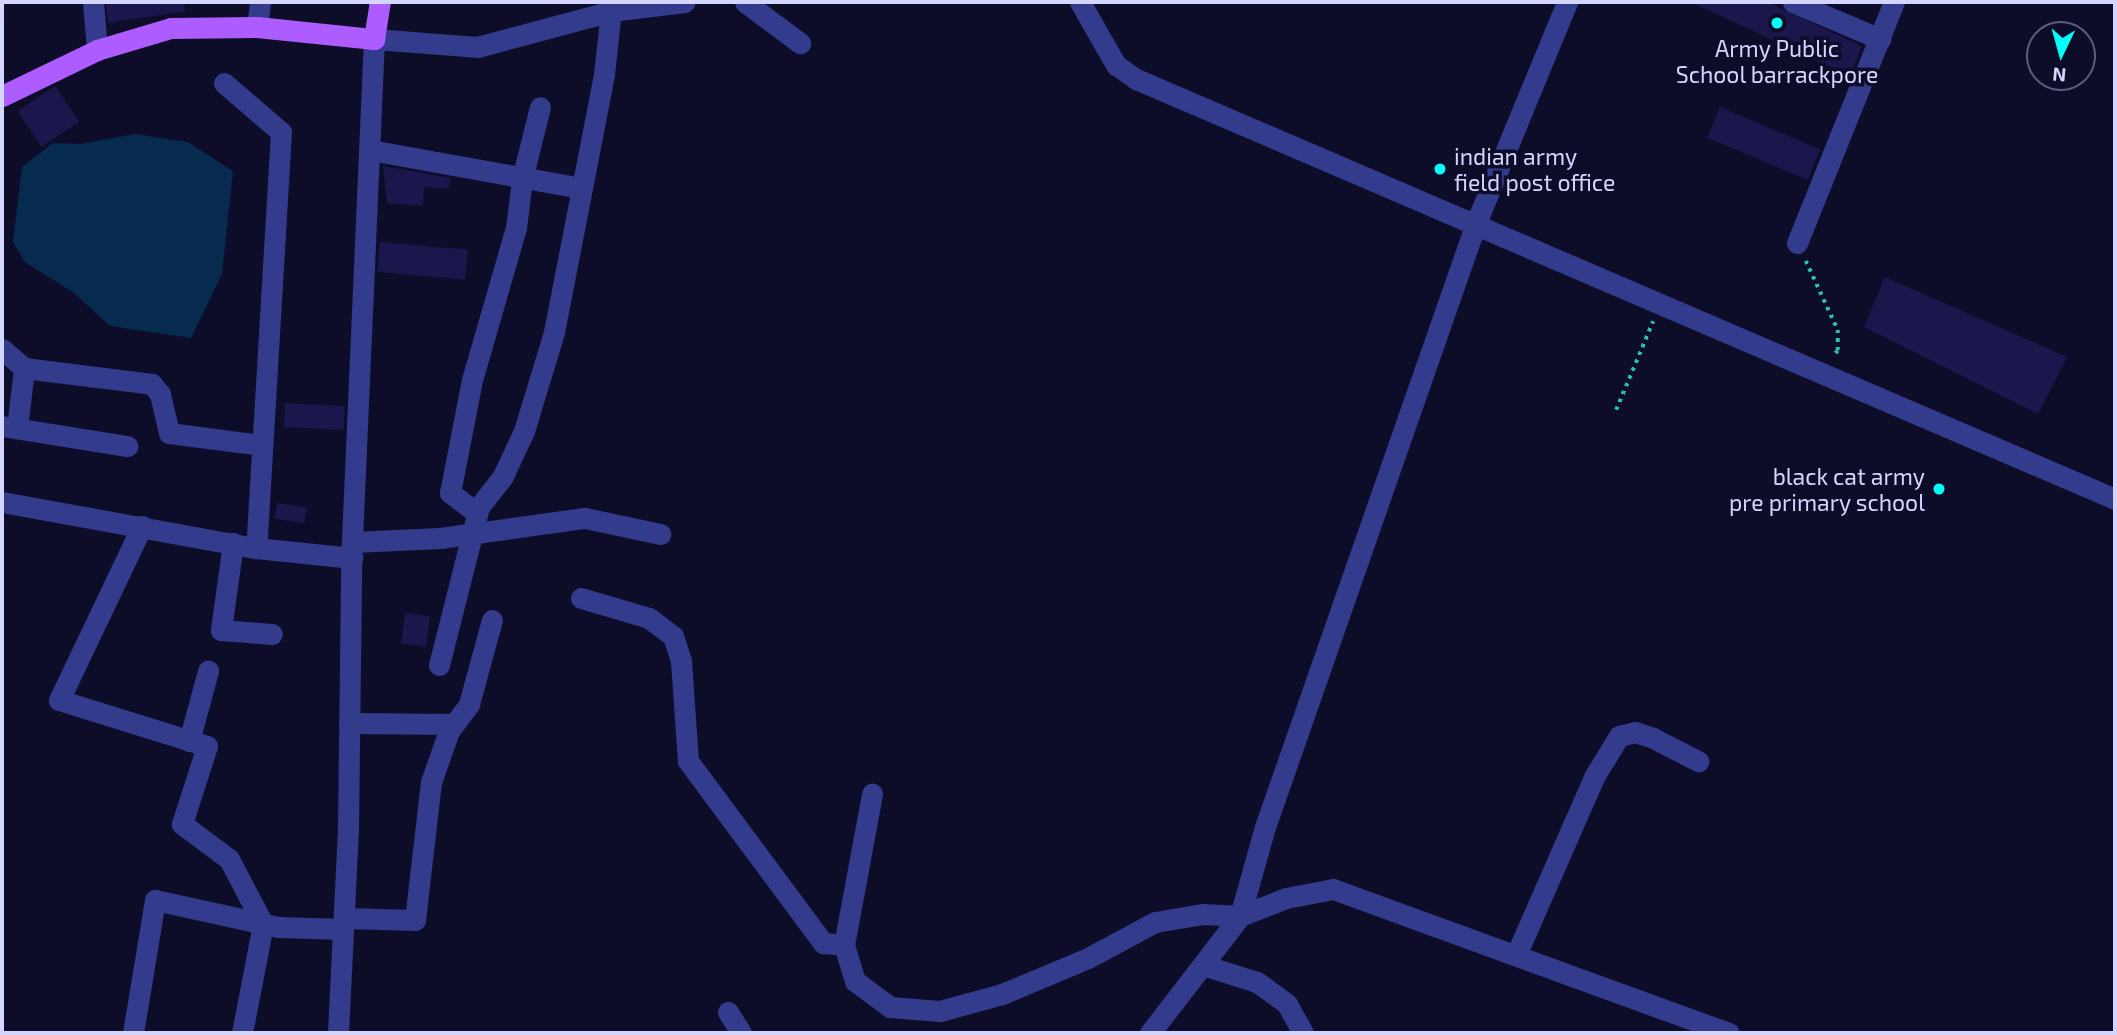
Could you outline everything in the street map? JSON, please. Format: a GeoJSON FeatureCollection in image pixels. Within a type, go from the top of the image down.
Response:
{"type":"FeatureCollection","features":[{"type":"Feature","properties":{"kind":"main road"},"geometry":{"type":"LineString","coordinates":[[2,96],[97,50],[171,28],[257,27],[373,39],[380,2]]}},
{"type":"Feature","properties":{"kind":"street"},"geometry":{"type":"LineString","coordinates":[[93,2],[97,50]]}},
{"type":"Feature","properties":{"kind":"street"},"geometry":{"type":"LineString","coordinates":[[257,27],[260,2]]}},
{"type":"Feature","properties":{"kind":"street"},"geometry":{"type":"LineString","coordinates":[[338,1033],[352,550],[373,39],[477,47],[611,11],[684,2]]}},
{"type":"Feature","properties":{"kind":"street"},"geometry":{"type":"LineString","coordinates":[[745,2],[800,43]]}},
{"type":"Feature","properties":{"kind":"street"},"geometry":{"type":"LineString","coordinates":[[1080,2],[1116,65],[1136,79],[2115,499]]}},
{"type":"Feature","properties":{"kind":"street"},"geometry":{"type":"LineString","coordinates":[[1150,1033],[1240,916],[1265,827],[1476,223],[1567,2]]}},
{"type":"Feature","properties":{"kind":"street"},"geometry":{"type":"LineString","coordinates":[[1793,2],[1880,39]]}},
{"type":"Feature","properties":{"kind":"street"},"geometry":{"type":"LineString","coordinates":[[1797,243],[1894,2]]}},
{"type":"Feature","properties":{"kind":"street"},"geometry":{"type":"LineString","coordinates":[[439,665],[459,598],[474,523],[524,431],[554,332],[604,74],[611,11]]}},
{"type":"Feature","properties":{"kind":"street"},"geometry":{"type":"LineString","coordinates":[[224,83],[281,132],[256,548]]}},
{"type":"Feature","properties":{"kind":"street"},"geometry":{"type":"LineString","coordinates":[[474,523],[450,493],[472,380],[516,228],[522,179],[540,107]]}},
{"type":"Feature","properties":{"kind":"street"},"geometry":{"type":"LineString","coordinates":[[370,150],[581,188]]}},
{"type":"Feature","properties":{"kind":"street"},"geometry":{"type":"LineString","coordinates":[[2,349],[24,368],[148,382],[160,394],[169,433],[262,445]]}},
{"type":"Feature","properties":{"kind":"street"},"geometry":{"type":"LineString","coordinates":[[24,368],[9,427],[127,446]]}},
{"type":"Feature","properties":{"kind":"street"},"geometry":{"type":"LineString","coordinates":[[2,502],[256,548],[352,550],[440,538],[474,523],[585,518],[660,534]]}},
{"type":"Feature","properties":{"kind":"street"},"geometry":{"type":"LineString","coordinates":[[142,526],[59,700],[206,746],[182,824],[229,859],[263,924],[242,1033]]}},
{"type":"Feature","properties":{"kind":"street"},"geometry":{"type":"LineString","coordinates":[[233,542],[221,630],[272,634]]}},
{"type":"Feature","properties":{"kind":"street"},"geometry":{"type":"LineString","coordinates":[[581,598],[649,618],[673,636],[681,661],[688,761],[823,943],[844,945]]}},
{"type":"Feature","properties":{"kind":"street"},"geometry":{"type":"LineString","coordinates":[[133,1033],[155,900],[263,924],[415,920],[431,782],[454,724],[470,704],[492,620]]}},
{"type":"Feature","properties":{"kind":"street"},"geometry":{"type":"LineString","coordinates":[[189,741],[208,671]]}},
{"type":"Feature","properties":{"kind":"street"},"geometry":{"type":"LineString","coordinates":[[349,723],[454,724]]}},
{"type":"Feature","properties":{"kind":"street"},"geometry":{"type":"LineString","coordinates":[[1516,955],[1594,777],[1619,736],[1635,732],[1698,761]]}},
{"type":"Feature","properties":{"kind":"street"},"geometry":{"type":"LineString","coordinates":[[872,794],[844,945],[855,981],[890,1007],[940,1011],[1014,989],[1088,958],[1155,922],[1203,914],[1240,916],[1286,898],[1333,889],[1729,1033]]}},
{"type":"Feature","properties":{"kind":"street"},"geometry":{"type":"LineString","coordinates":[[1203,965],[1257,982],[1287,1004],[1303,1033]]}},
{"type":"Feature","properties":{"kind":"street"},"geometry":{"type":"LineString","coordinates":[[727,1013],[741,1033]]}},
{"type":"Feature","properties":{"kind":"path"},"geometry":{"type":"LineString","coordinates":[[1797,243],[1838,330],[1838,351],[1817,372]]}},
{"type":"Feature","properties":{"kind":"path"},"geometry":{"type":"LineString","coordinates":[[1616,410],[1660,304]]}},
{"type":"Feature","properties":{"kind":"water"},"geometry":{"type":"Polygon","coordinates":[[[135,134],[188,142],[233,171],[222,274],[191,338],[110,326],[74,293],[25,262],[13,242],[22,167],[53,143],[81,144],[135,134]]]}},
{"type":"Feature","properties":{"kind":"building"},"geometry":{"type":"Polygon","coordinates":[[[106,2],[184,2],[185,11],[108,23],[106,2]]]}},
{"type":"Feature","properties":{"kind":"building","name":"Army Public School barrackpore"},"geometry":{"type":"Polygon","coordinates":[[[1691,2],[1767,2],[1862,46],[1850,76],[1691,2]]]}},
{"type":"Feature","properties":{"kind":"building"},"geometry":{"type":"Polygon","coordinates":[[[55,86],[79,122],[42,147],[18,111],[55,86]]]}},
{"type":"Feature","properties":{"kind":"building"},"geometry":{"type":"Polygon","coordinates":[[[1720,107],[1820,150],[1807,180],[1707,137],[1720,107]]]}},
{"type":"Feature","properties":{"kind":"building"},"geometry":{"type":"Polygon","coordinates":[[[383,166],[450,178],[449,189],[424,187],[423,206],[387,203],[383,166]]]}},
{"type":"Feature","properties":{"kind":"building"},"geometry":{"type":"Polygon","coordinates":[[[380,242],[468,250],[465,280],[377,272],[380,242]]]}},
{"type":"Feature","properties":{"kind":"building"},"geometry":{"type":"Polygon","coordinates":[[[1885,277],[2067,357],[2038,414],[1864,327],[1885,277]]]}},
{"type":"Feature","properties":{"kind":"building"},"geometry":{"type":"Polygon","coordinates":[[[285,403],[345,406],[344,430],[284,427],[285,403]]]}},
{"type":"Feature","properties":{"kind":"building"},"geometry":{"type":"Polygon","coordinates":[[[277,503],[307,507],[304,523],[275,519],[277,503]]]}},
{"type":"Feature","properties":{"kind":"building"},"geometry":{"type":"Polygon","coordinates":[[[405,613],[430,616],[426,647],[401,644],[405,613]]]}},
{"type":"Feature","properties":{"kind":"place","name":"Army Public School barrackpore"},"geometry":{"type":"Point","coordinates":[1777,23]}},
{"type":"Feature","properties":{"kind":"place","name":"indian army field post office"},"geometry":{"type":"Point","coordinates":[1440,169]}},
{"type":"Feature","properties":{"kind":"place","name":"black cat army pre primary school"},"geometry":{"type":"Point","coordinates":[1939,489]}}]}
